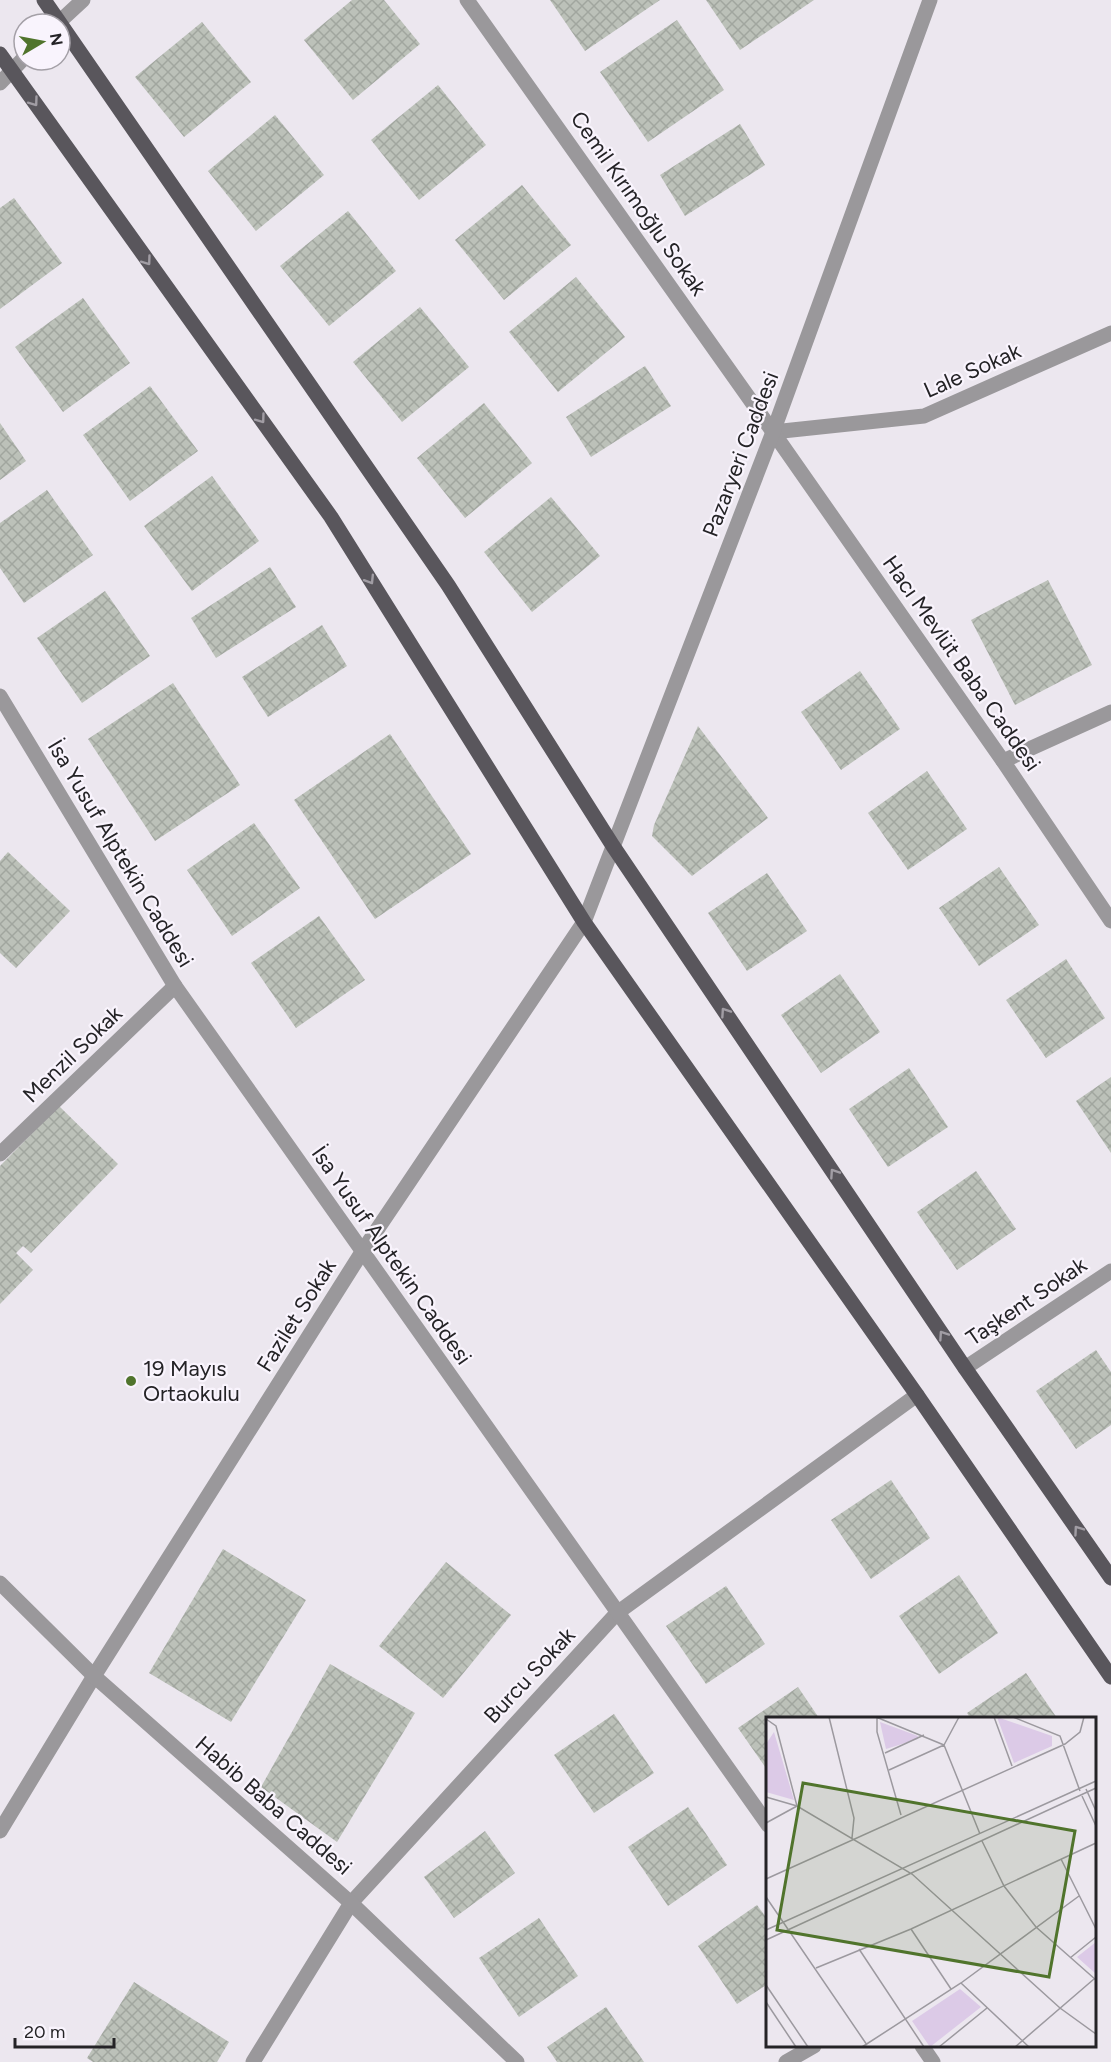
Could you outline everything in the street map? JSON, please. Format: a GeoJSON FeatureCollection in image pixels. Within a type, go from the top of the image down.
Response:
{"type":"FeatureCollection","features":[{"type":"Feature","properties":{"kind":"main road"},"geometry":{"type":"LineString","coordinates":[[72,43],[448,585],[613,846],[965,1368],[1111,1578]]}},
{"type":"Feature","properties":{"kind":"main road"},"geometry":{"type":"LineString","coordinates":[[0,54],[12,71]]}},
{"type":"Feature","properties":{"kind":"main road"},"geometry":{"type":"LineString","coordinates":[[13,72],[331,517],[584,922],[917,1395],[1111,1677]]}},
{"type":"Feature","properties":{"kind":"street"},"geometry":{"type":"LineString","coordinates":[[70,12],[83,0]]}},
{"type":"Feature","properties":{"kind":"street","name":"Cemil Kırımoğlu Sokak"},"geometry":{"type":"LineString","coordinates":[[467,0],[773,432]]}},
{"type":"Feature","properties":{"kind":"street","name":"Pazaryeri Caddesi"},"geometry":{"type":"LineString","coordinates":[[584,922],[773,432],[930,0]]}},
{"type":"Feature","properties":{"kind":"street"},"geometry":{"type":"LineString","coordinates":[[0,83],[12,71]]}},
{"type":"Feature","properties":{"kind":"street","name":"Lale Sokak"},"geometry":{"type":"LineString","coordinates":[[773,432],[924,416],[1111,333]]}},
{"type":"Feature","properties":{"kind":"street","name":"Hacı Mevlüt Baba Caddesi"},"geometry":{"type":"LineString","coordinates":[[773,432],[1003,761],[1111,921]]}},
{"type":"Feature","properties":{"kind":"street","name":"İsa Yusuf Alptekin Caddesi"},"geometry":{"type":"LineString","coordinates":[[0,696],[175,986],[766,1823]]}},
{"type":"Feature","properties":{"kind":"street"},"geometry":{"type":"LineString","coordinates":[[1003,761],[1111,712]]}},
{"type":"Feature","properties":{"kind":"street","name":"Fazilet Sokak"},"geometry":{"type":"LineString","coordinates":[[0,1831],[94,1676],[362,1252],[584,922]]}},
{"type":"Feature","properties":{"kind":"street","name":"Menzil Sokak"},"geometry":{"type":"LineString","coordinates":[[0,1154],[175,986]]}},
{"type":"Feature","properties":{"kind":"street","name":"Taşkent Sokak"},"geometry":{"type":"LineString","coordinates":[[965,1368],[1111,1271]]}},
{"type":"Feature","properties":{"kind":"street","name":"Burcu Sokak"},"geometry":{"type":"LineString","coordinates":[[253,2062],[351,1903],[616,1613],[917,1395]]}},
{"type":"Feature","properties":{"kind":"street","name":"Habib Baba Caddesi"},"geometry":{"type":"LineString","coordinates":[[0,1583],[94,1676],[351,1903],[517,2062]]}},
{"type":"Feature","properties":{"kind":"street"},"geometry":{"type":"LineString","coordinates":[[786,2062],[812,2047]]}},
{"type":"Feature","properties":{"kind":"street"},"geometry":{"type":"LineString","coordinates":[[923,2047],[933,2062]]}},
{"type":"Feature","properties":{"kind":"building"},"geometry":{"type":"Polygon","coordinates":[[[352,0],[384,0],[420,44],[353,100],[304,40],[352,0]]]}},
{"type":"Feature","properties":{"kind":"building"},"geometry":{"type":"Polygon","coordinates":[[[550,0],[660,0],[585,51],[550,0]]]}},
{"type":"Feature","properties":{"kind":"building"},"geometry":{"type":"Polygon","coordinates":[[[706,0],[814,0],[740,50],[706,0]]]}},
{"type":"Feature","properties":{"kind":"building"},"geometry":{"type":"Polygon","coordinates":[[[677,20],[724,90],[648,142],[600,72],[677,20]]]}},
{"type":"Feature","properties":{"kind":"building"},"geometry":{"type":"Polygon","coordinates":[[[202,22],[251,82],[184,137],[135,77],[202,22]]]}},
{"type":"Feature","properties":{"kind":"building"},"geometry":{"type":"Polygon","coordinates":[[[438,85],[486,145],[419,200],[371,140],[438,85]]]}},
{"type":"Feature","properties":{"kind":"building"},"geometry":{"type":"Polygon","coordinates":[[[275,115],[324,175],[256,231],[208,171],[275,115]]]}},
{"type":"Feature","properties":{"kind":"building"},"geometry":{"type":"Polygon","coordinates":[[[740,124],[765,165],[685,216],[660,175],[740,124]]]}},
{"type":"Feature","properties":{"kind":"building"},"geometry":{"type":"Polygon","coordinates":[[[522,185],[571,245],[504,300],[455,240],[522,185]]]}},
{"type":"Feature","properties":{"kind":"building"},"geometry":{"type":"Polygon","coordinates":[[[14,198],[62,263],[0,309],[0,208],[14,198]]]}},
{"type":"Feature","properties":{"kind":"building"},"geometry":{"type":"Polygon","coordinates":[[[348,211],[396,271],[329,326],[280,266],[348,211]]]}},
{"type":"Feature","properties":{"kind":"building"},"geometry":{"type":"Polygon","coordinates":[[[576,277],[625,337],[558,392],[509,332],[576,277]]]}},
{"type":"Feature","properties":{"kind":"building"},"geometry":{"type":"Polygon","coordinates":[[[83,298],[130,363],[63,412],[15,347],[83,298]]]}},
{"type":"Feature","properties":{"kind":"building"},"geometry":{"type":"Polygon","coordinates":[[[420,307],[469,367],[402,422],[353,362],[420,307]]]}},
{"type":"Feature","properties":{"kind":"building"},"geometry":{"type":"Polygon","coordinates":[[[645,366],[671,406],[591,457],[566,417],[645,366]]]}},
{"type":"Feature","properties":{"kind":"building"},"geometry":{"type":"Polygon","coordinates":[[[150,386],[198,451],[130,501],[83,435],[150,386]]]}},
{"type":"Feature","properties":{"kind":"building"},"geometry":{"type":"Polygon","coordinates":[[[484,403],[532,463],[465,518],[417,458],[484,403]]]}},
{"type":"Feature","properties":{"kind":"building"},"geometry":{"type":"Polygon","coordinates":[[[0,423],[26,461],[0,480],[0,423]]]}},
{"type":"Feature","properties":{"kind":"building"},"geometry":{"type":"Polygon","coordinates":[[[212,476],[259,541],[192,591],[144,526],[212,476]]]}},
{"type":"Feature","properties":{"kind":"building"},"geometry":{"type":"Polygon","coordinates":[[[47,490],[93,555],[24,603],[0,568],[0,523],[47,490]]]}},
{"type":"Feature","properties":{"kind":"building"},"geometry":{"type":"Polygon","coordinates":[[[551,497],[600,556],[532,612],[484,552],[551,497]]]}},
{"type":"Feature","properties":{"kind":"building"},"geometry":{"type":"Polygon","coordinates":[[[270,567],[296,607],[216,658],[191,618],[270,567]]]}},
{"type":"Feature","properties":{"kind":"building"},"geometry":{"type":"Polygon","coordinates":[[[1048,580],[1092,665],[1015,705],[971,620],[1048,580]]]}},
{"type":"Feature","properties":{"kind":"building"},"geometry":{"type":"Polygon","coordinates":[[[105,591],[150,656],[82,703],[37,638],[105,591]]]}},
{"type":"Feature","properties":{"kind":"building"},"geometry":{"type":"Polygon","coordinates":[[[322,625],[347,666],[268,717],[242,677],[322,625]]]}},
{"type":"Feature","properties":{"kind":"building"},"geometry":{"type":"Polygon","coordinates":[[[860,671],[900,729],[841,770],[801,712],[860,671]]]}},
{"type":"Feature","properties":{"kind":"building"},"geometry":{"type":"Polygon","coordinates":[[[173,683],[240,785],[155,841],[88,739],[173,683]]]}},
{"type":"Feature","properties":{"kind":"building"},"geometry":{"type":"Polygon","coordinates":[[[698,726],[768,818],[692,876],[652,836],[654,825],[698,726]]]}},
{"type":"Feature","properties":{"kind":"building"},"geometry":{"type":"Polygon","coordinates":[[[390,734],[471,854],[375,919],[294,800],[390,734]]]}},
{"type":"Feature","properties":{"kind":"building"},"geometry":{"type":"Polygon","coordinates":[[[927,771],[967,829],[908,870],[868,813],[927,771]]]}},
{"type":"Feature","properties":{"kind":"building"},"geometry":{"type":"Polygon","coordinates":[[[254,823],[300,888],[232,936],[187,870],[254,823]]]}},
{"type":"Feature","properties":{"kind":"building"},"geometry":{"type":"Polygon","coordinates":[[[8,852],[70,911],[16,968],[0,953],[0,861],[8,852]]]}},
{"type":"Feature","properties":{"kind":"building"},"geometry":{"type":"Polygon","coordinates":[[[999,867],[1039,925],[979,966],[939,908],[999,867]]]}},
{"type":"Feature","properties":{"kind":"building"},"geometry":{"type":"Polygon","coordinates":[[[767,873],[807,931],[747,971],[708,913],[767,873]]]}},
{"type":"Feature","properties":{"kind":"building"},"geometry":{"type":"Polygon","coordinates":[[[319,916],[365,980],[296,1028],[251,963],[319,916]]]}},
{"type":"Feature","properties":{"kind":"building"},"geometry":{"type":"Polygon","coordinates":[[[1066,959],[1105,1018],[1046,1058],[1006,1000],[1066,959]]]}},
{"type":"Feature","properties":{"kind":"building"},"geometry":{"type":"Polygon","coordinates":[[[840,974],[880,1032],[821,1073],[781,1015],[840,974]]]}},
{"type":"Feature","properties":{"kind":"building"},"geometry":{"type":"Polygon","coordinates":[[[909,1068],[948,1127],[888,1167],[849,1109],[909,1068]]]}},
{"type":"Feature","properties":{"kind":"building"},"geometry":{"type":"Polygon","coordinates":[[[1111,1077],[1111,1153],[1076,1101],[1111,1077]]]}},
{"type":"Feature","properties":{"kind":"building"},"geometry":{"type":"Polygon","coordinates":[[[59,1106],[118,1164],[31,1253],[23,1246],[16,1253],[33,1270],[0,1304],[0,1166],[59,1106]]]}},
{"type":"Feature","properties":{"kind":"building"},"geometry":{"type":"Polygon","coordinates":[[[976,1171],[1016,1229],[957,1270],[917,1212],[976,1171]]]}},
{"type":"Feature","properties":{"kind":"building"},"geometry":{"type":"Polygon","coordinates":[[[1096,1350],[1111,1372],[1111,1425],[1076,1449],[1036,1391],[1096,1350]]]}},
{"type":"Feature","properties":{"kind":"building"},"geometry":{"type":"Polygon","coordinates":[[[891,1480],[930,1538],[871,1579],[831,1520],[891,1480]]]}},
{"type":"Feature","properties":{"kind":"building"},"geometry":{"type":"Polygon","coordinates":[[[223,1549],[306,1600],[231,1722],[149,1673],[223,1549]]]}},
{"type":"Feature","properties":{"kind":"building"},"geometry":{"type":"Polygon","coordinates":[[[446,1562],[511,1615],[443,1698],[379,1646],[446,1562]]]}},
{"type":"Feature","properties":{"kind":"building"},"geometry":{"type":"Polygon","coordinates":[[[959,1575],[998,1633],[939,1674],[899,1616],[959,1575]]]}},
{"type":"Feature","properties":{"kind":"building"},"geometry":{"type":"Polygon","coordinates":[[[726,1586],[765,1644],[706,1684],[666,1626],[726,1586]]]}},
{"type":"Feature","properties":{"kind":"building"},"geometry":{"type":"Polygon","coordinates":[[[330,1664],[415,1713],[337,1842],[261,1787],[330,1664]]]}},
{"type":"Feature","properties":{"kind":"building"},"geometry":{"type":"Polygon","coordinates":[[[1026,1673],[1056,1717],[969,1717],[967,1713],[1026,1673]]]}},
{"type":"Feature","properties":{"kind":"building"},"geometry":{"type":"Polygon","coordinates":[[[798,1687],[818,1717],[766,1717],[766,1768],[738,1728],[798,1687]]]}},
{"type":"Feature","properties":{"kind":"building"},"geometry":{"type":"Polygon","coordinates":[[[614,1714],[654,1773],[594,1813],[554,1755],[614,1714]]]}},
{"type":"Feature","properties":{"kind":"building"},"geometry":{"type":"Polygon","coordinates":[[[688,1807],[727,1865],[668,1906],[628,1847],[688,1807]]]}},
{"type":"Feature","properties":{"kind":"building"},"geometry":{"type":"Polygon","coordinates":[[[485,1831],[515,1873],[454,1918],[424,1877],[485,1831]]]}},
{"type":"Feature","properties":{"kind":"building"},"geometry":{"type":"Polygon","coordinates":[[[757,1905],[766,1917],[766,1985],[737,2004],[698,1946],[757,1905]]]}},
{"type":"Feature","properties":{"kind":"building"},"geometry":{"type":"Polygon","coordinates":[[[539,1918],[578,1976],[519,2017],[479,1958],[539,1918]]]}},
{"type":"Feature","properties":{"kind":"building"},"geometry":{"type":"Polygon","coordinates":[[[134,1982],[229,2042],[217,2062],[93,2062],[87,2058],[134,1982]]]}},
{"type":"Feature","properties":{"kind":"building"},"geometry":{"type":"Polygon","coordinates":[[[606,2007],[644,2062],[557,2062],[547,2047],[606,2007]]]}},
{"type":"Feature","properties":{"kind":"place","name":"19 Mayıs Ortaokulu"},"geometry":{"type":"Point","coordinates":[131,1381]}}]}
